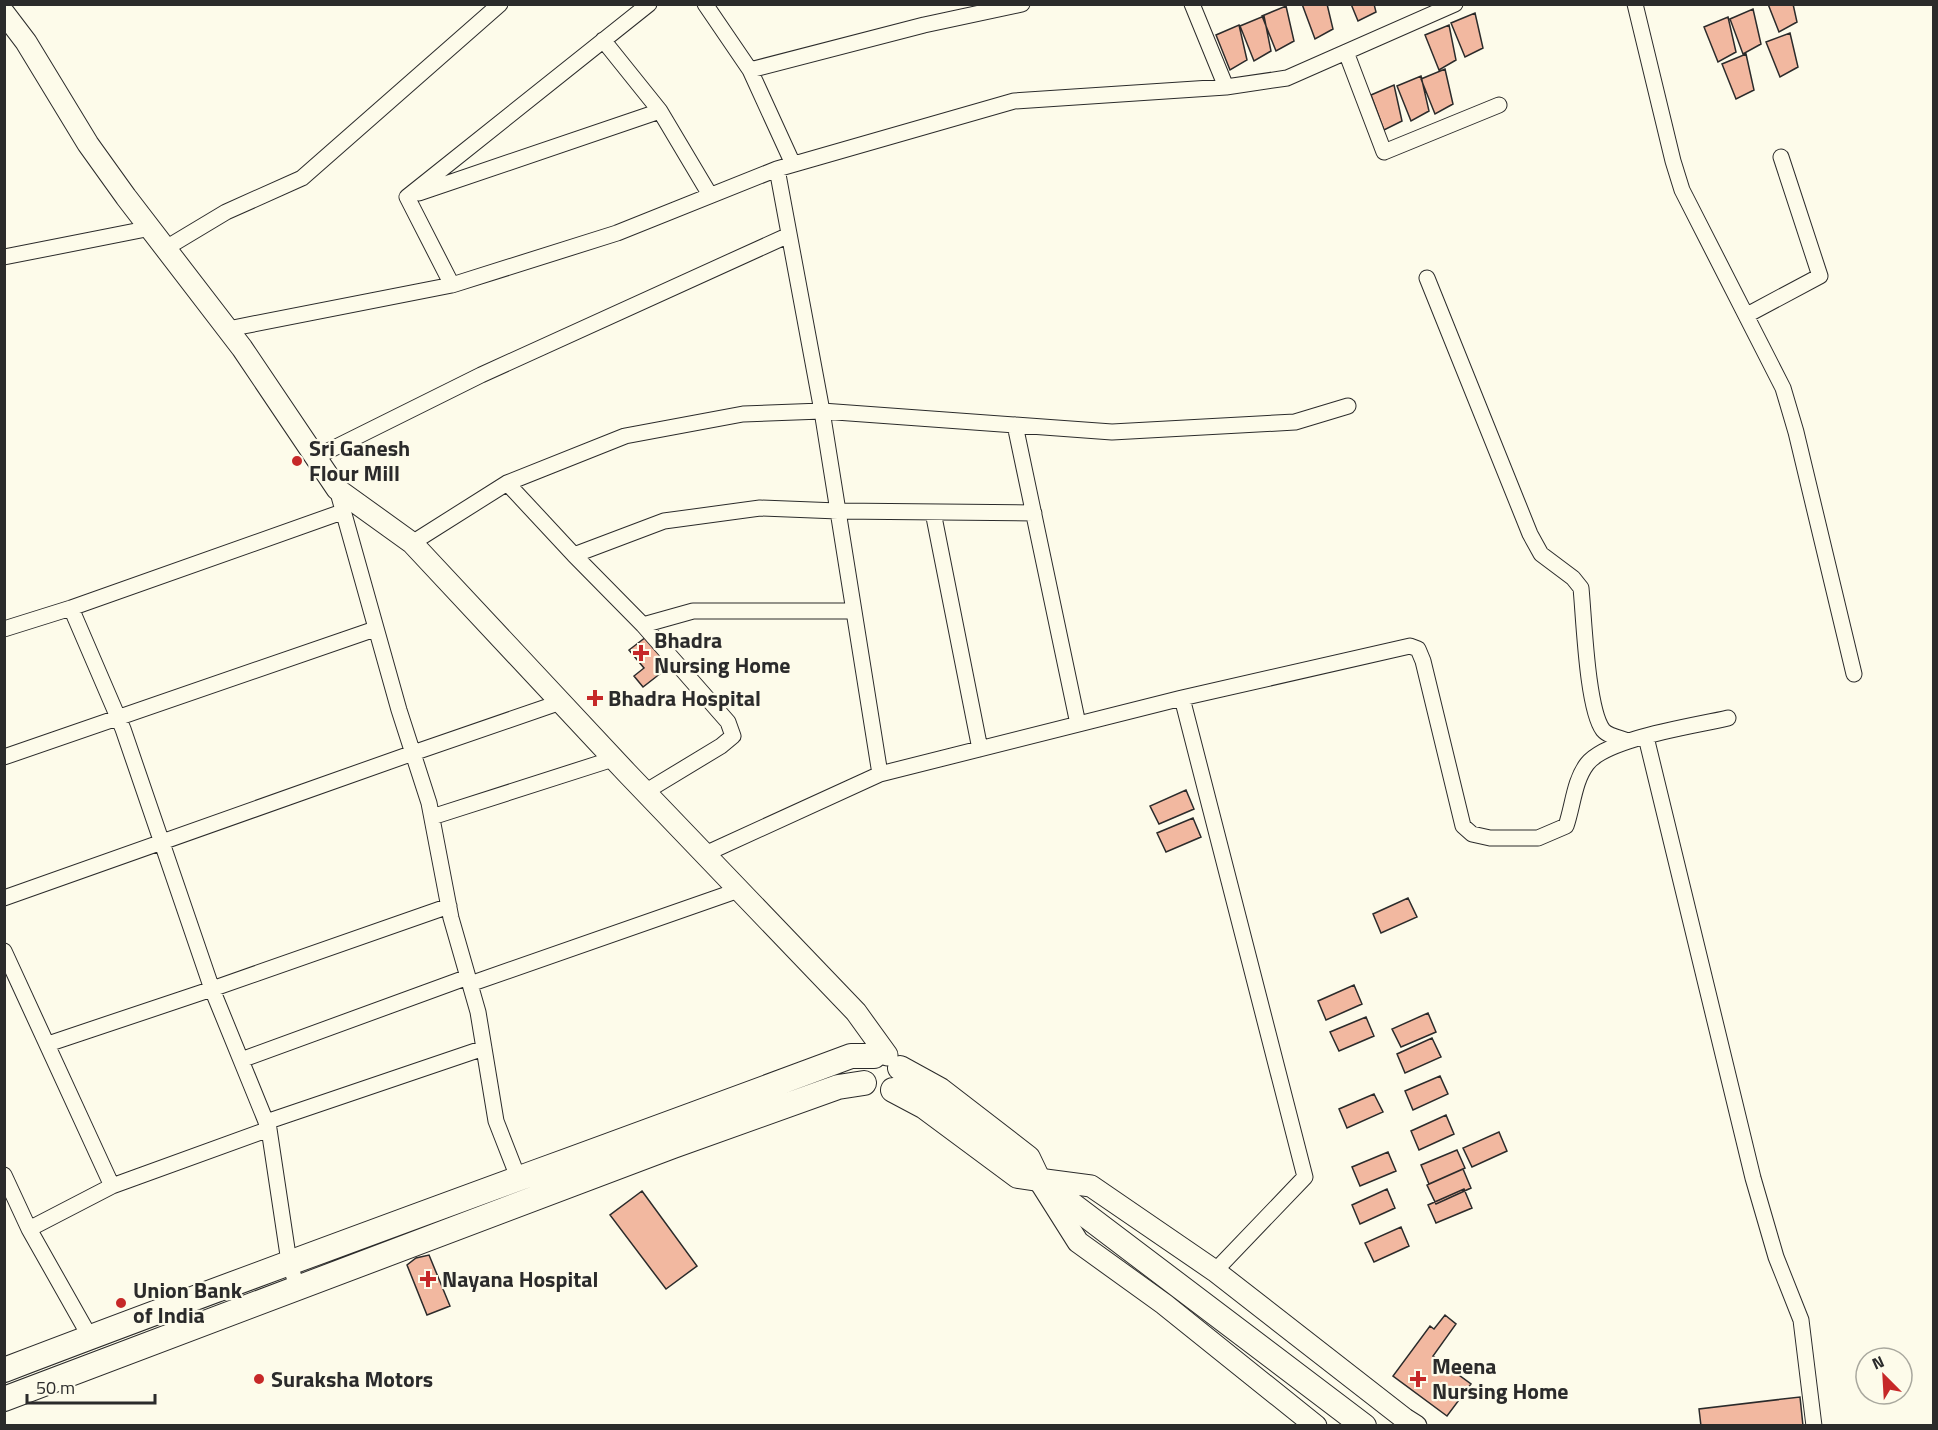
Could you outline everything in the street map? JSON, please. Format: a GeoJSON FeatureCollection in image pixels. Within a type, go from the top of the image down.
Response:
{"type":"FeatureCollection","features":[{"type":"Feature","properties":{"kind":"main road"},"geometry":{"type":"LineString","coordinates":[[4,1370],[289,1262],[519,1180],[851,1056],[889,1067],[925,1107],[1018,1176],[1038,1179],[1364,1425]]}},
{"type":"Feature","properties":{"kind":"main road"},"geometry":{"type":"LineString","coordinates":[[4,1399],[684,1142],[838,1087],[864,1083],[862,1070],[865,1064],[889,1067]]}},
{"type":"Feature","properties":{"kind":"street"},"geometry":{"type":"LineString","coordinates":[[166,248],[226,212],[302,178],[500,4]]}},
{"type":"Feature","properties":{"kind":"street"},"geometry":{"type":"LineString","coordinates":[[407,197],[648,4]]}},
{"type":"Feature","properties":{"kind":"street"},"geometry":{"type":"LineString","coordinates":[[705,4],[750,70],[793,165]]}},
{"type":"Feature","properties":{"kind":"street"},"geometry":{"type":"LineString","coordinates":[[750,70],[924,25],[1022,4]]}},
{"type":"Feature","properties":{"kind":"street"},"geometry":{"type":"LineString","coordinates":[[1192,4],[1226,87]]}},
{"type":"Feature","properties":{"kind":"street"},"geometry":{"type":"LineString","coordinates":[[228,329],[452,285],[617,233],[777,169],[1014,101],[1226,87],[1287,78],[1455,4]]}},
{"type":"Feature","properties":{"kind":"street"},"geometry":{"type":"LineString","coordinates":[[1635,4],[1682,190],[1783,388],[1796,432],[1854,674]]}},
{"type":"Feature","properties":{"kind":"street"},"geometry":{"type":"LineString","coordinates":[[4,13],[26,42],[88,144],[228,329],[337,489],[412,543],[613,759],[856,1012],[889,1067]]}},
{"type":"Feature","properties":{"kind":"street"},"geometry":{"type":"LineString","coordinates":[[603,40],[660,111],[710,195]]}},
{"type":"Feature","properties":{"kind":"street"},"geometry":{"type":"LineString","coordinates":[[1346,52],[1384,152],[1499,105]]}},
{"type":"Feature","properties":{"kind":"street"},"geometry":{"type":"LineString","coordinates":[[407,197],[660,111]]}},
{"type":"Feature","properties":{"kind":"street"},"geometry":{"type":"LineString","coordinates":[[1747,315],[1820,276],[1781,157]]}},
{"type":"Feature","properties":{"kind":"street"},"geometry":{"type":"LineString","coordinates":[[777,169],[822,411],[880,774]]}},
{"type":"Feature","properties":{"kind":"street"},"geometry":{"type":"LineString","coordinates":[[407,197],[452,285]]}},
{"type":"Feature","properties":{"kind":"street"},"geometry":{"type":"LineString","coordinates":[[4,257],[150,228]]}},
{"type":"Feature","properties":{"kind":"street"},"geometry":{"type":"LineString","coordinates":[[316,457],[481,375],[789,235]]}},
{"type":"Feature","properties":{"kind":"street"},"geometry":{"type":"LineString","coordinates":[[1426,278],[1530,534],[1541,554],[1573,578],[1581,588],[1592,695],[1597,721],[1605,732],[1628,741]]}},
{"type":"Feature","properties":{"kind":"street"},"geometry":{"type":"LineString","coordinates":[[412,543],[507,483],[625,436],[743,414],[822,411],[1112,432],[1295,422],[1348,406]]}},
{"type":"Feature","properties":{"kind":"street"},"geometry":{"type":"LineString","coordinates":[[1015,424],[1078,724]]}},
{"type":"Feature","properties":{"kind":"street"},"geometry":{"type":"LineString","coordinates":[[507,483],[643,625],[728,722],[733,736],[721,746],[645,792]]}},
{"type":"Feature","properties":{"kind":"street"},"geometry":{"type":"LineString","coordinates":[[337,489],[375,629],[432,817],[449,906],[478,1012],[496,1121],[519,1180]]}},
{"type":"Feature","properties":{"kind":"street"},"geometry":{"type":"LineString","coordinates":[[574,555],[664,521],[760,508],[1034,513]]}},
{"type":"Feature","properties":{"kind":"street"},"geometry":{"type":"LineString","coordinates":[[4,629],[71,608],[342,512]]}},
{"type":"Feature","properties":{"kind":"street"},"geometry":{"type":"LineString","coordinates":[[933,512],[980,748]]}},
{"type":"Feature","properties":{"kind":"street"},"geometry":{"type":"LineString","coordinates":[[71,608],[118,718],[212,989],[268,1126],[289,1262],[298,1289]]}},
{"type":"Feature","properties":{"kind":"street"},"geometry":{"type":"LineString","coordinates":[[643,625],[693,611],[854,611]]}},
{"type":"Feature","properties":{"kind":"street"},"geometry":{"type":"LineString","coordinates":[[4,757],[375,629]]}},
{"type":"Feature","properties":{"kind":"street"},"geometry":{"type":"LineString","coordinates":[[705,854],[880,774],[1182,698],[1410,646],[1418,649],[1423,661],[1463,826],[1472,834],[1490,838],[1538,838],[1566,826],[1580,776],[1588,762],[1602,752],[1628,741],[1728,718]]}},
{"type":"Feature","properties":{"kind":"street"},"geometry":{"type":"LineString","coordinates":[[1182,698],[1305,1178],[1215,1271]]}},
{"type":"Feature","properties":{"kind":"street"},"geometry":{"type":"LineString","coordinates":[[4,898],[561,702]]}},
{"type":"Feature","properties":{"kind":"street"},"geometry":{"type":"LineString","coordinates":[[1646,737],[1753,1178],[1776,1257],[1801,1320],[1814,1425]]}},
{"type":"Feature","properties":{"kind":"street"},"geometry":{"type":"LineString","coordinates":[[432,817],[613,759]]}},
{"type":"Feature","properties":{"kind":"street"},"geometry":{"type":"LineString","coordinates":[[241,1060],[469,980],[739,890]]}},
{"type":"Feature","properties":{"kind":"street"},"geometry":{"type":"LineString","coordinates":[[48,1044],[449,906]]}},
{"type":"Feature","properties":{"kind":"street"},"geometry":{"type":"LineString","coordinates":[[4,951],[112,1186]]}},
{"type":"Feature","properties":{"kind":"street"},"geometry":{"type":"LineString","coordinates":[[29,1229],[112,1186],[268,1126],[484,1048]]}},
{"type":"Feature","properties":{"kind":"street"},"geometry":{"type":"LineString","coordinates":[[4,1175],[29,1229],[90,1337]]}},
{"type":"Feature","properties":{"kind":"street"},"geometry":{"type":"LineString","coordinates":[[1038,1179],[1091,1186],[1215,1271],[1405,1419],[1416,1425]]}},
{"type":"Feature","properties":{"kind":"street"},"geometry":{"type":"LineString","coordinates":[[1038,1179],[1078,1242],[1164,1304],[1316,1425]]}},
{"type":"Feature","properties":{"kind":"building"},"geometry":{"type":"Polygon","coordinates":[[[1302,4],[1327,4],[1333,29],[1315,39],[1302,4]]]}},
{"type":"Feature","properties":{"kind":"building"},"geometry":{"type":"Polygon","coordinates":[[[1351,4],[1374,4],[1376,12],[1358,21],[1351,4]]]}},
{"type":"Feature","properties":{"kind":"building"},"geometry":{"type":"Polygon","coordinates":[[[1768,4],[1793,4],[1797,22],[1779,32],[1768,4]]]}},
{"type":"Feature","properties":{"kind":"building"},"geometry":{"type":"Polygon","coordinates":[[[1286,6],[1294,41],[1276,51],[1262,16],[1286,6]]]}},
{"type":"Feature","properties":{"kind":"building"},"geometry":{"type":"Polygon","coordinates":[[[1753,9],[1761,44],[1743,54],[1730,19],[1753,9]]]}},
{"type":"Feature","properties":{"kind":"building"},"geometry":{"type":"Polygon","coordinates":[[[1475,13],[1483,48],[1465,57],[1451,23],[1475,13]]]}},
{"type":"Feature","properties":{"kind":"building"},"geometry":{"type":"Polygon","coordinates":[[[1264,16],[1271,51],[1254,61],[1240,26],[1264,16]]]}},
{"type":"Feature","properties":{"kind":"building"},"geometry":{"type":"Polygon","coordinates":[[[1728,17],[1736,52],[1718,62],[1704,27],[1728,17]]]}},
{"type":"Feature","properties":{"kind":"building"},"geometry":{"type":"Polygon","coordinates":[[[1239,25],[1247,60],[1230,70],[1216,35],[1239,25]]]}},
{"type":"Feature","properties":{"kind":"building"},"geometry":{"type":"Polygon","coordinates":[[[1449,25],[1456,60],[1439,70],[1425,35],[1449,25]]]}},
{"type":"Feature","properties":{"kind":"building"},"geometry":{"type":"Polygon","coordinates":[[[1790,33],[1798,67],[1780,77],[1766,42],[1790,33]]]}},
{"type":"Feature","properties":{"kind":"building"},"geometry":{"type":"Polygon","coordinates":[[[1746,54],[1754,90],[1736,99],[1722,64],[1746,54]]]}},
{"type":"Feature","properties":{"kind":"building"},"geometry":{"type":"Polygon","coordinates":[[[1445,69],[1453,104],[1435,114],[1421,79],[1445,69]]]}},
{"type":"Feature","properties":{"kind":"building"},"geometry":{"type":"Polygon","coordinates":[[[1421,76],[1429,111],[1411,121],[1397,86],[1421,76]]]}},
{"type":"Feature","properties":{"kind":"building"},"geometry":{"type":"Polygon","coordinates":[[[1394,85],[1402,121],[1384,130],[1371,95],[1394,85]]]}},
{"type":"Feature","properties":{"kind":"building"},"geometry":{"type":"Polygon","coordinates":[[[646,637],[670,666],[643,687],[634,676],[644,668],[629,650],[646,637]]]}},
{"type":"Feature","properties":{"kind":"building"},"geometry":{"type":"Polygon","coordinates":[[[1186,790],[1194,809],[1159,824],[1150,806],[1186,790]]]}},
{"type":"Feature","properties":{"kind":"building"},"geometry":{"type":"Polygon","coordinates":[[[1193,818],[1201,837],[1166,852],[1157,833],[1193,818]]]}},
{"type":"Feature","properties":{"kind":"building"},"geometry":{"type":"Polygon","coordinates":[[[1408,898],[1417,917],[1381,933],[1373,914],[1408,898]]]}},
{"type":"Feature","properties":{"kind":"building"},"geometry":{"type":"Polygon","coordinates":[[[1354,985],[1362,1004],[1326,1020],[1318,1001],[1354,985]]]}},
{"type":"Feature","properties":{"kind":"building"},"geometry":{"type":"Polygon","coordinates":[[[1428,1013],[1436,1032],[1401,1047],[1392,1029],[1428,1013]]]}},
{"type":"Feature","properties":{"kind":"building"},"geometry":{"type":"Polygon","coordinates":[[[1366,1017],[1374,1036],[1339,1051],[1330,1032],[1366,1017]]]}},
{"type":"Feature","properties":{"kind":"building"},"geometry":{"type":"Polygon","coordinates":[[[1432,1038],[1441,1057],[1405,1073],[1397,1054],[1432,1038]]]}},
{"type":"Feature","properties":{"kind":"building"},"geometry":{"type":"Polygon","coordinates":[[[1440,1076],[1448,1094],[1413,1110],[1405,1091],[1440,1076]]]}},
{"type":"Feature","properties":{"kind":"building"},"geometry":{"type":"Polygon","coordinates":[[[1374,1094],[1383,1112],[1347,1128],[1339,1109],[1374,1094]]]}},
{"type":"Feature","properties":{"kind":"building"},"geometry":{"type":"Polygon","coordinates":[[[1446,1115],[1454,1134],[1419,1150],[1411,1131],[1446,1115]]]}},
{"type":"Feature","properties":{"kind":"building"},"geometry":{"type":"Polygon","coordinates":[[[1499,1132],[1507,1151],[1472,1167],[1463,1148],[1499,1132]]]}},
{"type":"Feature","properties":{"kind":"building"},"geometry":{"type":"Polygon","coordinates":[[[1457,1150],[1465,1168],[1429,1184],[1421,1165],[1457,1150]]]}},
{"type":"Feature","properties":{"kind":"building"},"geometry":{"type":"Polygon","coordinates":[[[1388,1152],[1396,1171],[1360,1186],[1352,1167],[1388,1152]]]}},
{"type":"Feature","properties":{"kind":"building"},"geometry":{"type":"Polygon","coordinates":[[[1463,1169],[1471,1188],[1436,1204],[1427,1185],[1463,1169]]]}},
{"type":"Feature","properties":{"kind":"building"},"geometry":{"type":"Polygon","coordinates":[[[1387,1189],[1395,1208],[1360,1224],[1352,1205],[1387,1189]]]}},
{"type":"Feature","properties":{"kind":"building"},"geometry":{"type":"Polygon","coordinates":[[[1464,1189],[1472,1208],[1436,1223],[1428,1205],[1464,1189]]]}},
{"type":"Feature","properties":{"kind":"building"},"geometry":{"type":"Polygon","coordinates":[[[642,1191],[697,1266],[666,1289],[610,1215],[642,1191]]]}},
{"type":"Feature","properties":{"kind":"building"},"geometry":{"type":"Polygon","coordinates":[[[1401,1227],[1409,1246],[1374,1262],[1365,1243],[1401,1227]]]}},
{"type":"Feature","properties":{"kind":"building"},"geometry":{"type":"Polygon","coordinates":[[[429,1255],[450,1306],[427,1315],[407,1265],[416,1258],[429,1255]]]}},
{"type":"Feature","properties":{"kind":"building"},"geometry":{"type":"Polygon","coordinates":[[[1445,1315],[1456,1324],[1433,1356],[1471,1384],[1447,1416],[1393,1376],[1430,1326],[1434,1329],[1445,1315]]]}},
{"type":"Feature","properties":{"kind":"building"},"geometry":{"type":"Polygon","coordinates":[[[1800,1397],[1803,1426],[1701,1426],[1699,1409],[1800,1397]]]}},
{"type":"Feature","properties":{"kind":"place","name":"Sri Ganesh Flour Mill"},"geometry":{"type":"Point","coordinates":[297,461]}},
{"type":"Feature","properties":{"kind":"place","name":"Bhadra Nursing Home"},"geometry":{"type":"Point","coordinates":[641,653]}},
{"type":"Feature","properties":{"kind":"place","name":"Bhadra Hospital"},"geometry":{"type":"Point","coordinates":[595,698]}},
{"type":"Feature","properties":{"kind":"place","name":"Nayana Hospital"},"geometry":{"type":"Point","coordinates":[428,1279]}},
{"type":"Feature","properties":{"kind":"place","name":"Union Bank of India"},"geometry":{"type":"Point","coordinates":[121,1303]}},
{"type":"Feature","properties":{"kind":"place","name":"Suraksha Motors"},"geometry":{"type":"Point","coordinates":[259,1379]}},
{"type":"Feature","properties":{"kind":"place","name":"Meena Nursing Home"},"geometry":{"type":"Point","coordinates":[1418,1379]}}]}
